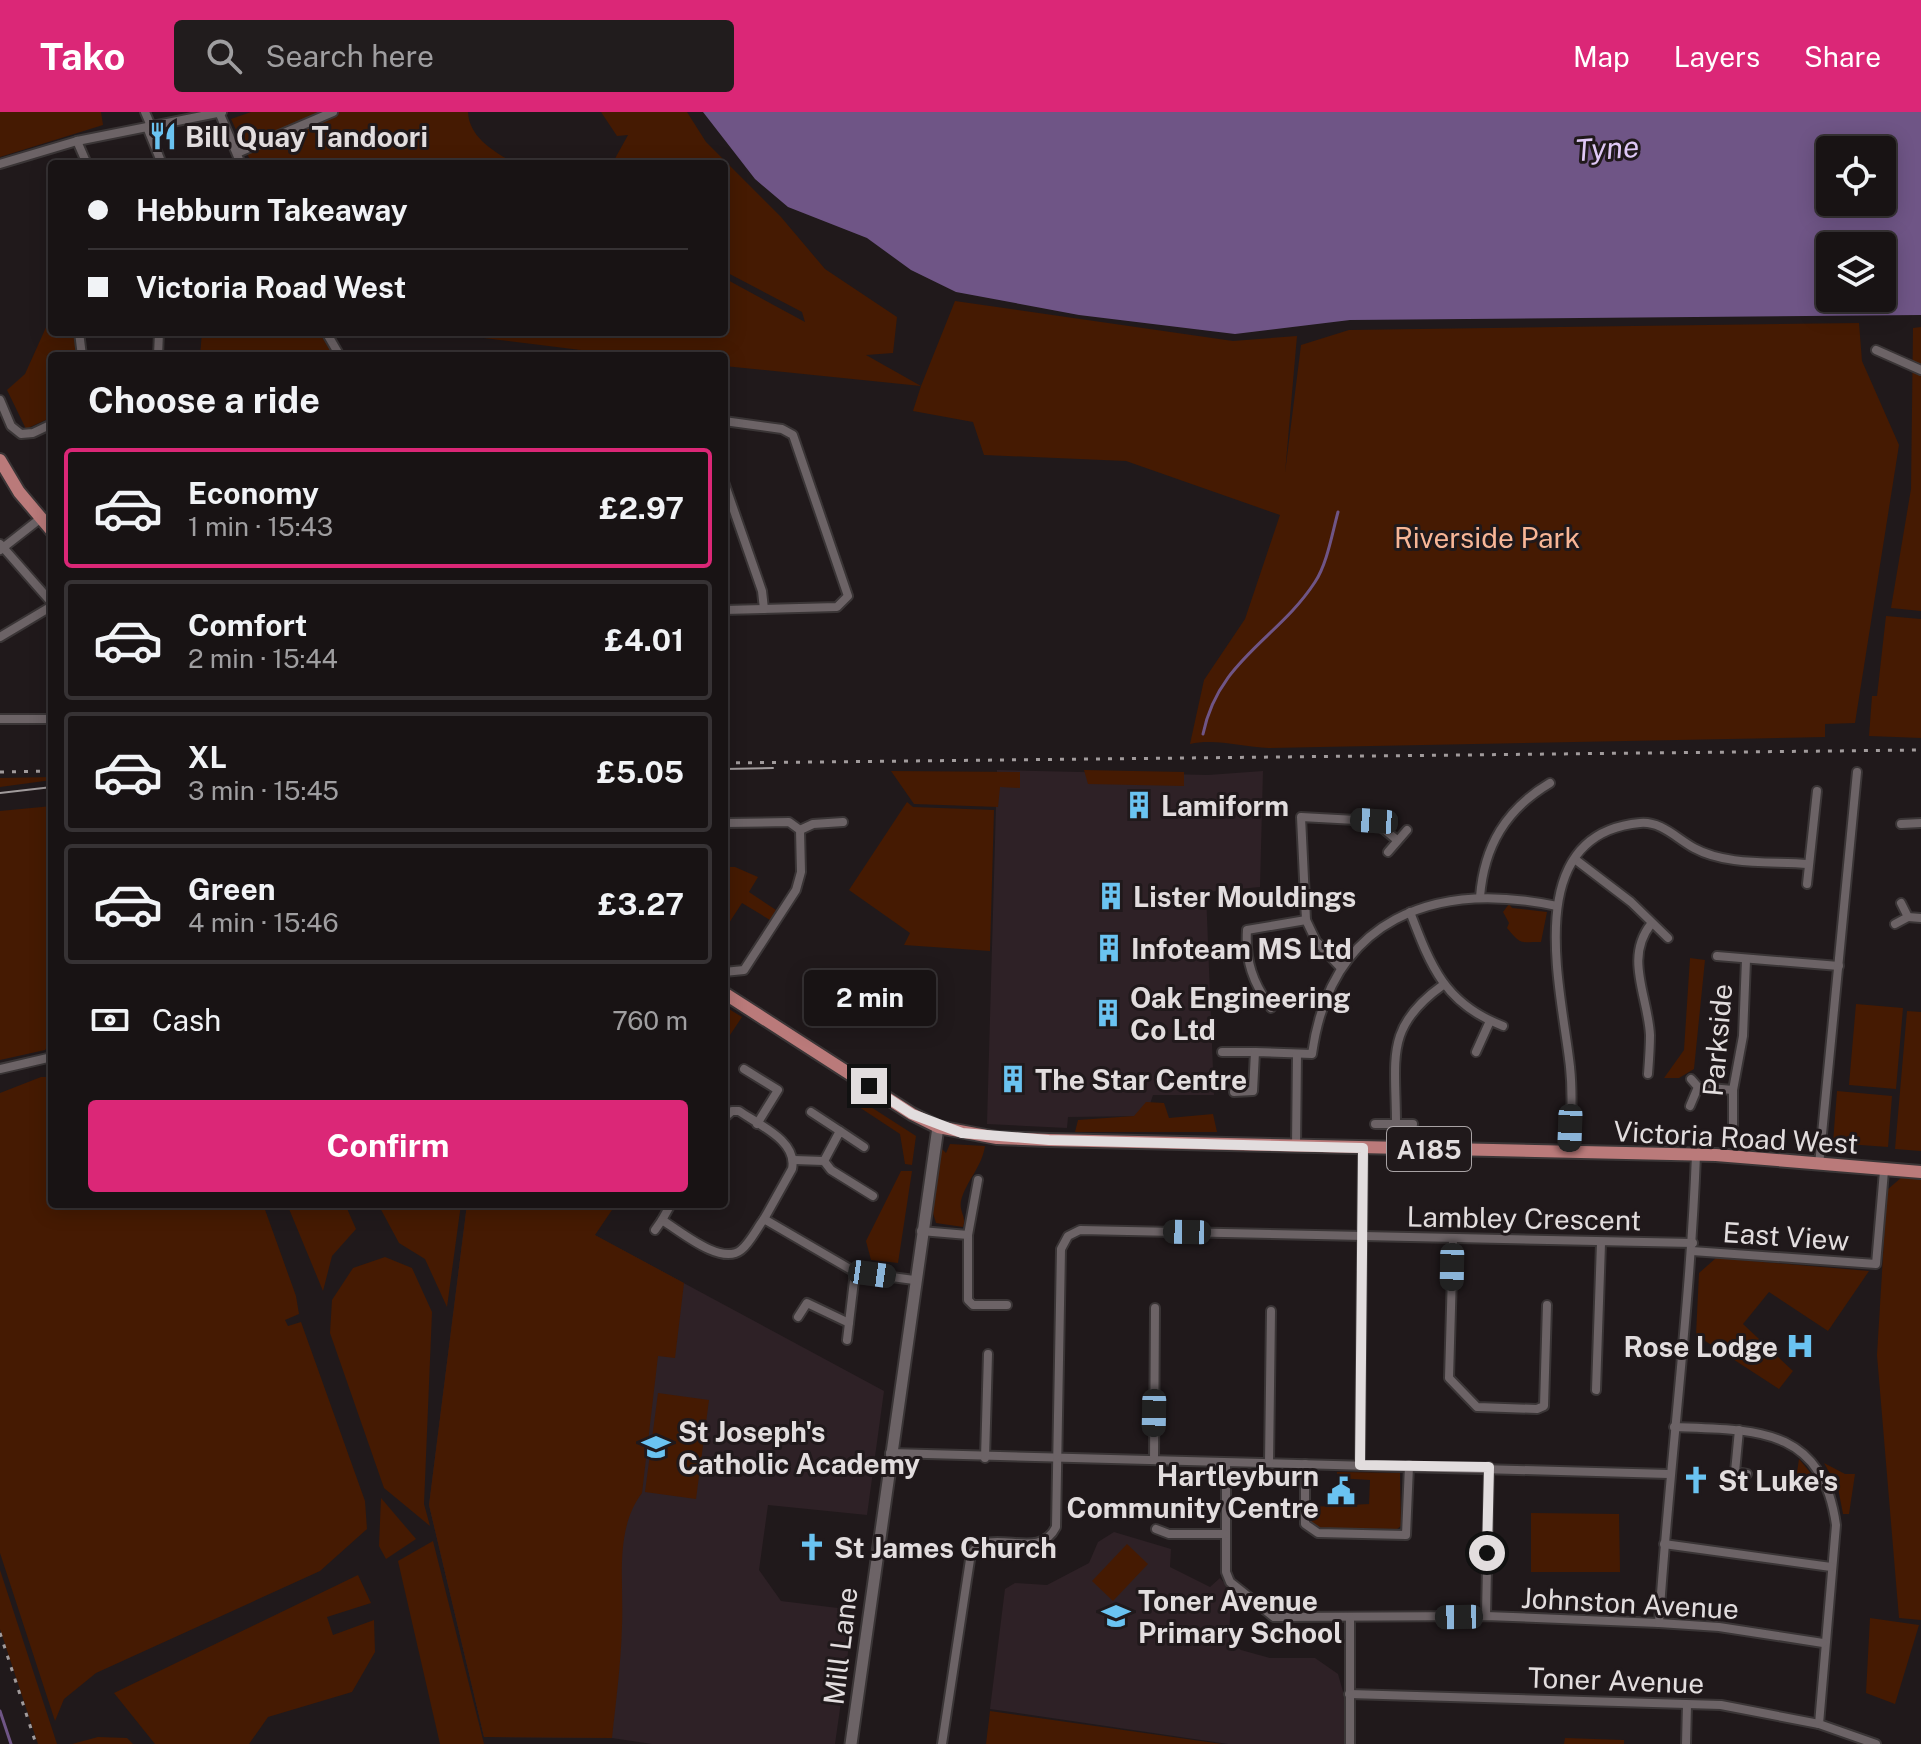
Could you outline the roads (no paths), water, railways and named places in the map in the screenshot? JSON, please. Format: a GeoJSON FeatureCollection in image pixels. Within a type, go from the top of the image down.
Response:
{"type":"FeatureCollection","features":[{"type":"Feature","properties":{"kind":"main road"},"geometry":{"type":"LineString","coordinates":[[0,460],[48,526]]}},
{"type":"Feature","properties":{"kind":"main road","name":"Victoria Road West"},"geometry":{"type":"LineString","coordinates":[[728,996],[912,1114],[938,1127],[1011,1138],[1696,1155],[1921,1172]]}},
{"type":"Feature","properties":{"kind":"main road","name":"Mill Lane"},"geometry":{"type":"LineString","coordinates":[[851,1744],[914,1280],[938,1127]]}},
{"type":"Feature","properties":{"kind":"street"},"geometry":{"type":"LineString","coordinates":[[145,112],[160,159]]}},
{"type":"Feature","properties":{"kind":"street"},"geometry":{"type":"LineString","coordinates":[[0,164],[77,141],[220,112],[240,160]]}},
{"type":"Feature","properties":{"kind":"street"},"geometry":{"type":"LineString","coordinates":[[237,153],[333,112]]}},
{"type":"Feature","properties":{"kind":"street"},"geometry":{"type":"LineString","coordinates":[[77,141],[85,160]]}},
{"type":"Feature","properties":{"kind":"street"},"geometry":{"type":"LineString","coordinates":[[1876,350],[1911,369],[1921,370]]}},
{"type":"Feature","properties":{"kind":"street"},"geometry":{"type":"LineString","coordinates":[[0,400],[11,426],[21,434],[33,433],[48,426]]}},
{"type":"Feature","properties":{"kind":"street"},"geometry":{"type":"LineString","coordinates":[[728,422],[782,429],[793,435],[848,592],[845,603],[837,607],[728,610]]}},
{"type":"Feature","properties":{"kind":"street"},"geometry":{"type":"LineString","coordinates":[[728,493],[762,591],[764,609]]}},
{"type":"Feature","properties":{"kind":"street"},"geometry":{"type":"LineString","coordinates":[[728,512],[734,510]]}},
{"type":"Feature","properties":{"kind":"street"},"geometry":{"type":"LineString","coordinates":[[41,518],[1,547],[48,600]]}},
{"type":"Feature","properties":{"kind":"street"},"geometry":{"type":"LineString","coordinates":[[0,637],[48,607]]}},
{"type":"Feature","properties":{"kind":"street"},"geometry":{"type":"LineString","coordinates":[[0,719],[48,719]]}},
{"type":"Feature","properties":{"kind":"street"},"geometry":{"type":"LineString","coordinates":[[1819,1166],[1857,772]]}},
{"type":"Feature","properties":{"kind":"street"},"geometry":{"type":"LineString","coordinates":[[1480,897],[1482,874],[1501,826],[1516,806],[1550,783]]}},
{"type":"Feature","properties":{"kind":"street"},"geometry":{"type":"LineString","coordinates":[[1807,884],[1817,791]]}},
{"type":"Feature","properties":{"kind":"street"},"geometry":{"type":"LineString","coordinates":[[1340,967],[1316,941],[1306,920],[1301,817],[1374,821],[1397,840]]}},
{"type":"Feature","properties":{"kind":"street"},"geometry":{"type":"LineString","coordinates":[[728,823],[789,822],[800,830]]}},
{"type":"Feature","properties":{"kind":"street"},"geometry":{"type":"LineString","coordinates":[[800,830],[813,824],[843,822]]}},
{"type":"Feature","properties":{"kind":"street"},"geometry":{"type":"LineString","coordinates":[[1569,1152],[1571,1071],[1554,950],[1557,906],[1567,875],[1576,860],[1594,841],[1639,823],[1656,824],[1713,857],[1808,864]]}},
{"type":"Feature","properties":{"kind":"street"},"geometry":{"type":"LineString","coordinates":[[1901,824],[1921,823]]}},
{"type":"Feature","properties":{"kind":"street"},"geometry":{"type":"LineString","coordinates":[[728,972],[744,970],[796,890],[801,872],[800,830]]}},
{"type":"Feature","properties":{"kind":"street"},"geometry":{"type":"LineString","coordinates":[[1388,852],[1407,830]]}},
{"type":"Feature","properties":{"kind":"street"},"geometry":{"type":"LineString","coordinates":[[1576,860],[1631,902],[1668,938]]}},
{"type":"Feature","properties":{"kind":"street"},"geometry":{"type":"LineString","coordinates":[[1222,1052],[1312,1054],[1323,1002],[1340,967],[1372,932],[1410,912],[1457,899],[1480,897],[1513,897],[1557,906]]}},
{"type":"Feature","properties":{"kind":"street"},"geometry":{"type":"LineString","coordinates":[[1901,903],[1908,917]]}},
{"type":"Feature","properties":{"kind":"street"},"geometry":{"type":"LineString","coordinates":[[1410,912],[1443,985],[1462,1004],[1503,1026]]}},
{"type":"Feature","properties":{"kind":"street"},"geometry":{"type":"LineString","coordinates":[[1895,924],[1908,917],[1921,918]]}},
{"type":"Feature","properties":{"kind":"street"},"geometry":{"type":"LineString","coordinates":[[1271,1008],[1251,976],[1246,949],[1247,930],[1306,920]]}},
{"type":"Feature","properties":{"kind":"street"},"geometry":{"type":"LineString","coordinates":[[1648,1074],[1650,1034],[1637,959],[1642,936],[1651,924]]}},
{"type":"Feature","properties":{"kind":"street"},"geometry":{"type":"LineString","coordinates":[[1717,956],[1839,966]]}},
{"type":"Feature","properties":{"kind":"street","name":"Parkside"},"geometry":{"type":"LineString","coordinates":[[1733,1125],[1733,1090],[1743,1036],[1746,960]]}},
{"type":"Feature","properties":{"kind":"street"},"geometry":{"type":"LineString","coordinates":[[1396,1124],[1397,1040],[1405,1019],[1443,985]]}},
{"type":"Feature","properties":{"kind":"street"},"geometry":{"type":"LineString","coordinates":[[1476,1052],[1490,1021]]}},
{"type":"Feature","properties":{"kind":"street"},"geometry":{"type":"LineString","coordinates":[[1234,1092],[1253,1091],[1255,1052]]}},
{"type":"Feature","properties":{"kind":"street"},"geometry":{"type":"LineString","coordinates":[[1296,1147],[1297,1054]]}},
{"type":"Feature","properties":{"kind":"street"},"geometry":{"type":"LineString","coordinates":[[0,1069],[48,1058]]}},
{"type":"Feature","properties":{"kind":"street"},"geometry":{"type":"LineString","coordinates":[[744,1069],[778,1090],[757,1124]]}},
{"type":"Feature","properties":{"kind":"street"},"geometry":{"type":"LineString","coordinates":[[1691,1079],[1698,1087],[1733,1090]]}},
{"type":"Feature","properties":{"kind":"street"},"geometry":{"type":"LineString","coordinates":[[1690,1106],[1698,1087]]}},
{"type":"Feature","properties":{"kind":"street"},"geometry":{"type":"LineString","coordinates":[[662,1220],[721,1254],[734,1254],[743,1249],[764,1219],[794,1160],[790,1146],[739,1111],[728,1114]]}},
{"type":"Feature","properties":{"kind":"street"},"geometry":{"type":"LineString","coordinates":[[811,1112],[864,1147]]}},
{"type":"Feature","properties":{"kind":"street"},"geometry":{"type":"LineString","coordinates":[[1375,1124],[1413,1124]]}},
{"type":"Feature","properties":{"kind":"street"},"geometry":{"type":"LineString","coordinates":[[824,1161],[840,1131]]}},
{"type":"Feature","properties":{"kind":"street"},"geometry":{"type":"LineString","coordinates":[[1360,1465],[1363,1148]]}},
{"type":"Feature","properties":{"kind":"street"},"geometry":{"type":"LineString","coordinates":[[1659,1623],[1669,1474],[1693,1247],[1696,1155]]}},
{"type":"Feature","properties":{"kind":"street"},"geometry":{"type":"LineString","coordinates":[[794,1160],[824,1161],[873,1196]]}},
{"type":"Feature","properties":{"kind":"street","name":"East View"},"geometry":{"type":"LineString","coordinates":[[1693,1247],[1876,1264],[1884,1171]]}},
{"type":"Feature","properties":{"kind":"street"},"geometry":{"type":"LineString","coordinates":[[978,1180],[968,1235],[968,1300],[973,1305],[1007,1305]]}},
{"type":"Feature","properties":{"kind":"street"},"geometry":{"type":"LineString","coordinates":[[655,1230],[669,1208]]}},
{"type":"Feature","properties":{"kind":"street"},"geometry":{"type":"LineString","coordinates":[[764,1219],[855,1272],[914,1280]]}},
{"type":"Feature","properties":{"kind":"street","name":"Lambley Crescent"},"geometry":{"type":"LineString","coordinates":[[1057,1460],[1061,1249],[1068,1236],[1080,1230],[1693,1247]]}},
{"type":"Feature","properties":{"kind":"street"},"geometry":{"type":"LineString","coordinates":[[921,1231],[968,1235]]}},
{"type":"Feature","properties":{"kind":"street"},"geometry":{"type":"LineString","coordinates":[[1453,1239],[1449,1378],[1477,1407],[1537,1409],[1544,1406],[1547,1305]]}},
{"type":"Feature","properties":{"kind":"street"},"geometry":{"type":"LineString","coordinates":[[1596,1390],[1601,1243]]}},
{"type":"Feature","properties":{"kind":"street"},"geometry":{"type":"LineString","coordinates":[[847,1340],[855,1272]]}},
{"type":"Feature","properties":{"kind":"street"},"geometry":{"type":"LineString","coordinates":[[798,1317],[812,1294]]}},
{"type":"Feature","properties":{"kind":"street"},"geometry":{"type":"LineString","coordinates":[[807,1303],[838,1321],[849,1323]]}},
{"type":"Feature","properties":{"kind":"street"},"geometry":{"type":"LineString","coordinates":[[1154,1460],[1155,1308]]}},
{"type":"Feature","properties":{"kind":"street"},"geometry":{"type":"LineString","coordinates":[[1269,1463],[1271,1311]]}},
{"type":"Feature","properties":{"kind":"street"},"geometry":{"type":"LineString","coordinates":[[985,1458],[988,1354]]}},
{"type":"Feature","properties":{"kind":"street"},"geometry":{"type":"LineString","coordinates":[[1674,1427],[1739,1430],[1782,1439],[1812,1462],[1832,1498],[1836,1525],[1823,1643],[1819,1724]]}},
{"type":"Feature","properties":{"kind":"street"},"geometry":{"type":"LineString","coordinates":[[1739,1430],[1735,1472],[1747,1474]]}},
{"type":"Feature","properties":{"kind":"street"},"geometry":{"type":"LineString","coordinates":[[890,1453],[1057,1460],[1489,1467],[1669,1474]]}},
{"type":"Feature","properties":{"kind":"street"},"geometry":{"type":"LineString","coordinates":[[942,1744],[971,1553],[977,1545],[987,1543],[1038,1544],[1050,1538],[1056,1527],[1057,1460]]}},
{"type":"Feature","properties":{"kind":"street","name":"Johnston Avenue"},"geometry":{"type":"LineString","coordinates":[[1226,1463],[1226,1572],[1230,1582],[1274,1617],[1486,1616],[1659,1623],[1719,1627],[1823,1643]]}},
{"type":"Feature","properties":{"kind":"street"},"geometry":{"type":"LineString","coordinates":[[1305,1464],[1305,1524],[1318,1533],[1406,1535],[1409,1466]]}},
{"type":"Feature","properties":{"kind":"street"},"geometry":{"type":"LineString","coordinates":[[1486,1616],[1489,1467]]}},
{"type":"Feature","properties":{"kind":"street"},"geometry":{"type":"LineString","coordinates":[[1156,1529],[1169,1534],[1225,1534]]}},
{"type":"Feature","properties":{"kind":"street"},"geometry":{"type":"LineString","coordinates":[[1664,1544],[1831,1567]]}},
{"type":"Feature","properties":{"kind":"street"},"geometry":{"type":"LineString","coordinates":[[1350,1618],[1350,1744]]}},
{"type":"Feature","properties":{"kind":"street","name":"Toner Avenue"},"geometry":{"type":"LineString","coordinates":[[1349,1694],[1721,1705],[1819,1724],[1876,1744]]}},
{"type":"Feature","properties":{"kind":"street"},"geometry":{"type":"LineString","coordinates":[[1686,1744],[1687,1705]]}},
{"type":"Feature","properties":{"kind":"water","name":"Tyne"},"geometry":{"type":"Polygon","coordinates":[[[703,112],[1921,112],[1921,315],[1350,320],[1235,334],[1079,315],[956,292],[911,270],[867,238],[788,207],[755,179],[703,112]]]}},
{"type":"Feature","properties":{"kind":"waterway"},"geometry":{"type":"LineString","coordinates":[[1203,734],[1211,709],[1235,668],[1300,602],[1315,582],[1326,558],[1338,512]]}},
{"type":"Feature","properties":{"kind":"waterway"},"geometry":{"type":"LineString","coordinates":[[0,1711],[11,1744]]}},
{"type":"Feature","properties":{"kind":"tram line"},"geometry":{"type":"LineString","coordinates":[[728,769],[773,768]]}},
{"type":"Feature","properties":{"kind":"tram line"},"geometry":{"type":"LineString","coordinates":[[0,793],[48,787]]}},
{"type":"Feature","properties":{"kind":"railway"},"geometry":{"type":"LineString","coordinates":[[728,763],[1921,750]]}},
{"type":"Feature","properties":{"kind":"railway"},"geometry":{"type":"LineString","coordinates":[[0,772],[48,771]]}},
{"type":"Feature","properties":{"kind":"railway"},"geometry":{"type":"LineString","coordinates":[[0,1633],[36,1744]]}},
{"type":"Feature","properties":{"kind":"place","name":"Bill Quay Tandoori"},"geometry":{"type":"Point","coordinates":[163,136]}},
{"type":"Feature","properties":{"kind":"place","name":"Lamiform"},"geometry":{"type":"Point","coordinates":[1139,805]}},
{"type":"Feature","properties":{"kind":"place","name":"Lister Mouldings"},"geometry":{"type":"Point","coordinates":[1111,896]}},
{"type":"Feature","properties":{"kind":"place","name":"Infoteam MS Ltd"},"geometry":{"type":"Point","coordinates":[1109,948]}},
{"type":"Feature","properties":{"kind":"place","name":"Oak Engineering Co Ltd"},"geometry":{"type":"Point","coordinates":[1108,1013]}},
{"type":"Feature","properties":{"kind":"place","name":"The Star Centre"},"geometry":{"type":"Point","coordinates":[1013,1079]}},
{"type":"Feature","properties":{"kind":"place","name":"Rose Lodge"},"geometry":{"type":"Point","coordinates":[1800,1346]}},
{"type":"Feature","properties":{"kind":"place","name":"St Joseph's Catholic Academy"},"geometry":{"type":"Point","coordinates":[656,1447]}},
{"type":"Feature","properties":{"kind":"place","name":"St Luke's"},"geometry":{"type":"Point","coordinates":[1696,1480]}},
{"type":"Feature","properties":{"kind":"place","name":"Hartleyburn Community Centre"},"geometry":{"type":"Point","coordinates":[1341,1491]}},
{"type":"Feature","properties":{"kind":"place","name":"St James Church"},"geometry":{"type":"Point","coordinates":[812,1547]}},
{"type":"Feature","properties":{"kind":"place","name":"Toner Avenue Primary School"},"geometry":{"type":"Point","coordinates":[1116,1616]}},
{"type":"Feature","properties":{"kind":"park label","name":"Riverside Park"},"geometry":{"type":"Point","coordinates":[1487,537]}}]}
